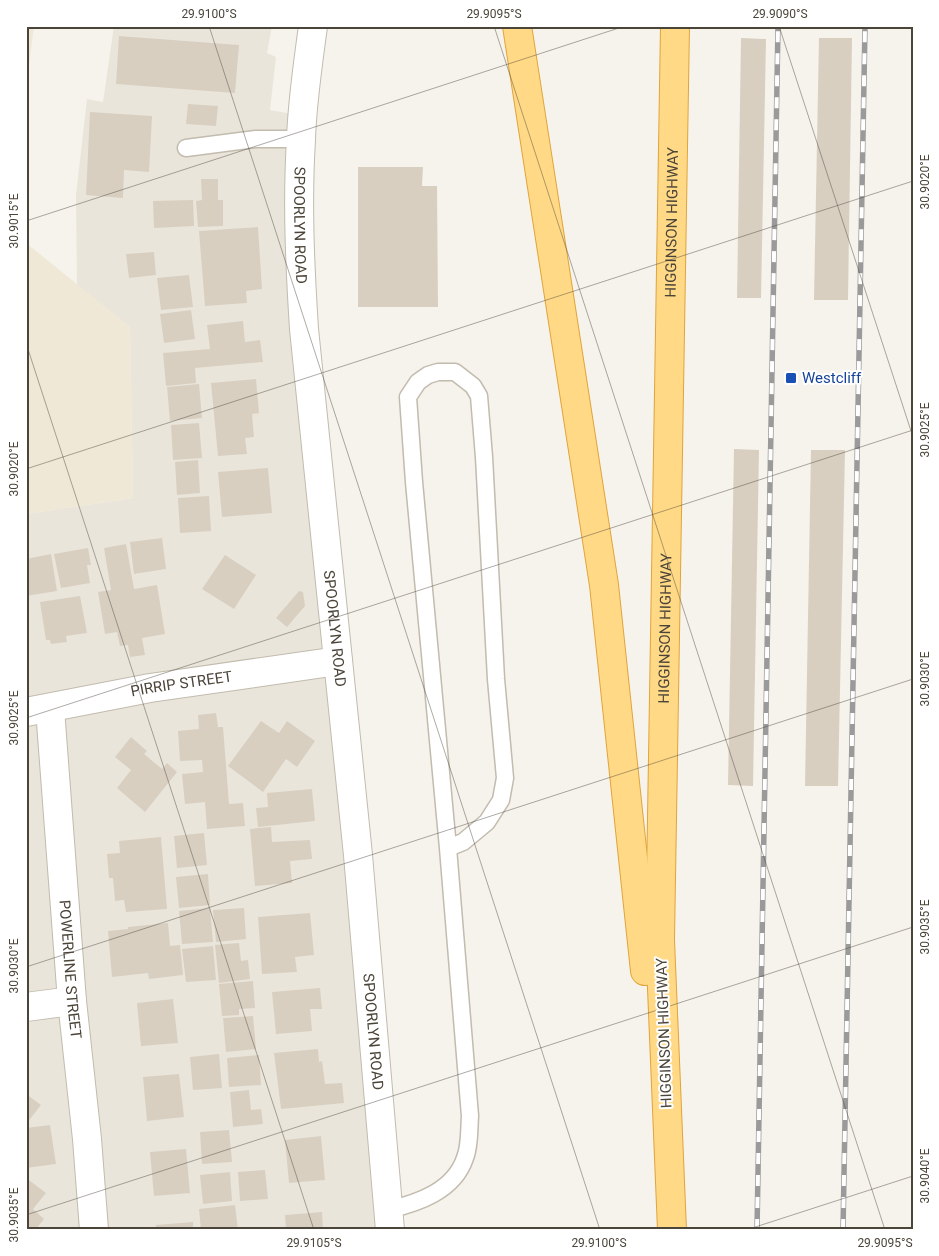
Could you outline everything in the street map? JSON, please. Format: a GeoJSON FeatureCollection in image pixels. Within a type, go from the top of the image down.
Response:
{"type":"FeatureCollection","features":[{"type":"Feature","properties":{"kind":"highway"},"geometry":{"type":"LineString","coordinates":[[517,26],[604,585],[672,1224]]}},
{"type":"Feature","properties":{"kind":"highway","name":"HIGGINSON HIGHWAY"},"geometry":{"type":"LineString","coordinates":[[672,1224],[660,940],[674,26]]}},
{"type":"Feature","properties":{"kind":"street","name":"SPOORLYN ROAD"},"geometry":{"type":"LineString","coordinates":[[313,26],[301,139],[298,214],[304,329],[358,855],[389,1220]]}},
{"type":"Feature","properties":{"kind":"street","name":"PIRRIP STREET"},"geometry":{"type":"LineString","coordinates":[[38,711],[150,688],[338,660]]}},
{"type":"Feature","properties":{"kind":"street","name":"POWERLINE STREET"},"geometry":{"type":"LineString","coordinates":[[38,711],[87,1139],[94,1230]]}},
{"type":"Feature","properties":{"kind":"street"},"geometry":{"type":"LineString","coordinates":[[26,1007],[72,1001]]}},
{"type":"Feature","properties":{"kind":"lane"},"geometry":{"type":"LineString","coordinates":[[186,148],[256,139],[301,139]]}},
{"type":"Feature","properties":{"kind":"lane"},"geometry":{"type":"LineString","coordinates":[[389,1220],[412,1204],[438,1192],[455,1177],[466,1158],[470,1116],[448,848],[416,512],[408,396],[418,382],[428,375],[438,372],[455,372],[473,386],[479,396],[496,679],[505,778],[501,800],[487,822],[463,842],[448,848]]}},
{"type":"Feature","properties":{"kind":"shaded area"},"geometry":{"type":"Polygon","coordinates":[[[26,26],[34,26],[26,88],[26,26]]]}},
{"type":"Feature","properties":{"kind":"shaded area"},"geometry":{"type":"Polygon","coordinates":[[[114,26],[272,26],[267,53],[276,57],[270,110],[303,116],[301,140],[391,1230],[26,1230],[26,514],[133,498],[130,327],[77,285],[76,195],[87,99],[103,102],[114,26]]]}},
{"type":"Feature","properties":{"kind":"shaded area"},"geometry":{"type":"Polygon","coordinates":[[[26,243],[130,327],[133,498],[26,514],[26,243]]]}},
{"type":"Feature","properties":{"kind":"building"},"geometry":{"type":"Polygon","coordinates":[[[119,36],[239,45],[235,93],[116,84],[119,36]]]}},
{"type":"Feature","properties":{"kind":"building"},"geometry":{"type":"Polygon","coordinates":[[[741,38],[766,39],[761,298],[737,298],[741,38]]]}},
{"type":"Feature","properties":{"kind":"building"},"geometry":{"type":"Polygon","coordinates":[[[819,38],[852,38],[848,300],[814,300],[819,38]]]}},
{"type":"Feature","properties":{"kind":"building"},"geometry":{"type":"Polygon","coordinates":[[[188,104],[218,106],[216,126],[186,124],[188,104]]]}},
{"type":"Feature","properties":{"kind":"building"},"geometry":{"type":"Polygon","coordinates":[[[90,112],[152,116],[149,172],[124,170],[123,198],[86,195],[90,112]]]}},
{"type":"Feature","properties":{"kind":"building"},"geometry":{"type":"Polygon","coordinates":[[[358,167],[423,167],[422,186],[437,186],[438,307],[358,307],[358,167]]]}},
{"type":"Feature","properties":{"kind":"building"},"geometry":{"type":"Polygon","coordinates":[[[201,179],[218,179],[218,200],[223,200],[223,226],[198,227],[196,201],[202,200],[201,179]]]}},
{"type":"Feature","properties":{"kind":"building"},"geometry":{"type":"Polygon","coordinates":[[[193,200],[194,226],[154,228],[153,201],[193,200]]]}},
{"type":"Feature","properties":{"kind":"building"},"geometry":{"type":"Polygon","coordinates":[[[258,227],[262,289],[246,291],[247,303],[205,306],[199,231],[258,227]]]}},
{"type":"Feature","properties":{"kind":"building"},"geometry":{"type":"Polygon","coordinates":[[[154,252],[156,275],[129,278],[126,254],[154,252]]]}},
{"type":"Feature","properties":{"kind":"building"},"geometry":{"type":"Polygon","coordinates":[[[189,275],[193,307],[161,310],[157,278],[189,275]]]}},
{"type":"Feature","properties":{"kind":"building"},"geometry":{"type":"Polygon","coordinates":[[[191,310],[195,339],[164,343],[160,314],[191,310]]]}},
{"type":"Feature","properties":{"kind":"building"},"geometry":{"type":"Polygon","coordinates":[[[243,321],[245,342],[260,340],[263,362],[195,368],[196,383],[166,386],[163,353],[210,349],[207,325],[243,321]]]}},
{"type":"Feature","properties":{"kind":"building"},"geometry":{"type":"Polygon","coordinates":[[[256,379],[259,413],[252,414],[254,437],[245,438],[247,454],[218,456],[211,383],[256,379]]]}},
{"type":"Feature","properties":{"kind":"building"},"geometry":{"type":"Polygon","coordinates":[[[199,384],[202,418],[170,421],[167,387],[199,384]]]}},
{"type":"Feature","properties":{"kind":"building"},"geometry":{"type":"Polygon","coordinates":[[[199,423],[202,458],[173,460],[171,425],[199,423]]]}},
{"type":"Feature","properties":{"kind":"building"},"geometry":{"type":"Polygon","coordinates":[[[734,449],[759,450],[753,786],[728,785],[734,449]]]}},
{"type":"Feature","properties":{"kind":"building"},"geometry":{"type":"Polygon","coordinates":[[[811,450],[845,450],[838,786],[805,786],[811,450]]]}},
{"type":"Feature","properties":{"kind":"building"},"geometry":{"type":"Polygon","coordinates":[[[198,460],[200,493],[177,495],[175,462],[198,460]]]}},
{"type":"Feature","properties":{"kind":"building"},"geometry":{"type":"Polygon","coordinates":[[[268,468],[272,513],[222,517],[218,472],[268,468]]]}},
{"type":"Feature","properties":{"kind":"building"},"geometry":{"type":"Polygon","coordinates":[[[209,496],[211,531],[180,533],[178,498],[209,496]]]}},
{"type":"Feature","properties":{"kind":"building"},"geometry":{"type":"Polygon","coordinates":[[[162,538],[166,569],[134,574],[130,542],[162,538]]]}},
{"type":"Feature","properties":{"kind":"building"},"geometry":{"type":"Polygon","coordinates":[[[126,544],[134,589],[157,585],[165,634],[142,638],[145,655],[130,657],[128,645],[120,646],[117,632],[105,634],[98,592],[111,590],[104,548],[126,544]]]}},
{"type":"Feature","properties":{"kind":"building"},"geometry":{"type":"Polygon","coordinates":[[[88,548],[91,565],[87,565],[90,583],[61,588],[54,554],[88,548]]]}},
{"type":"Feature","properties":{"kind":"building"},"geometry":{"type":"Polygon","coordinates":[[[51,554],[57,591],[26,596],[26,559],[51,554]]]}},
{"type":"Feature","properties":{"kind":"building"},"geometry":{"type":"Polygon","coordinates":[[[225,555],[256,575],[234,609],[202,589],[225,555]]]}},
{"type":"Feature","properties":{"kind":"building"},"geometry":{"type":"Polygon","coordinates":[[[299,591],[303,592],[305,606],[287,627],[276,618],[299,591]]]}},
{"type":"Feature","properties":{"kind":"building"},"geometry":{"type":"Polygon","coordinates":[[[80,596],[87,633],[66,636],[67,642],[51,644],[50,640],[46,640],[40,602],[80,596]]]}},
{"type":"Feature","properties":{"kind":"building"},"geometry":{"type":"Polygon","coordinates":[[[216,713],[218,727],[223,727],[229,804],[243,803],[245,826],[207,829],[205,802],[185,804],[182,774],[203,772],[202,760],[180,761],[178,731],[199,729],[198,715],[216,713]]]}},
{"type":"Feature","properties":{"kind":"building"},"geometry":{"type":"Polygon","coordinates":[[[261,721],[279,733],[287,721],[315,741],[297,767],[286,759],[263,792],[228,766],[261,721]]]}},
{"type":"Feature","properties":{"kind":"building"},"geometry":{"type":"Polygon","coordinates":[[[131,737],[147,751],[144,754],[162,769],[167,763],[177,772],[145,812],[117,788],[131,770],[115,757],[131,737]]]}},
{"type":"Feature","properties":{"kind":"building"},"geometry":{"type":"Polygon","coordinates":[[[312,789],[315,821],[258,827],[256,808],[268,807],[267,793],[312,789]]]}},
{"type":"Feature","properties":{"kind":"building"},"geometry":{"type":"Polygon","coordinates":[[[271,827],[272,842],[310,840],[312,859],[290,861],[292,883],[255,886],[250,829],[271,827]]]}},
{"type":"Feature","properties":{"kind":"building"},"geometry":{"type":"Polygon","coordinates":[[[204,833],[207,865],[177,868],[174,836],[204,833]]]}},
{"type":"Feature","properties":{"kind":"building"},"geometry":{"type":"Polygon","coordinates":[[[161,837],[167,909],[126,912],[124,900],[115,901],[113,878],[109,878],[107,854],[120,853],[119,841],[161,837]]]}},
{"type":"Feature","properties":{"kind":"building"},"geometry":{"type":"Polygon","coordinates":[[[208,874],[210,905],[179,908],[176,877],[208,874]]]}},
{"type":"Feature","properties":{"kind":"building"},"geometry":{"type":"Polygon","coordinates":[[[210,908],[213,942],[182,944],[179,911],[210,908]]]}},
{"type":"Feature","properties":{"kind":"building"},"geometry":{"type":"Polygon","coordinates":[[[244,908],[246,939],[216,942],[213,910],[244,908]]]}},
{"type":"Feature","properties":{"kind":"building"},"geometry":{"type":"Polygon","coordinates":[[[310,913],[314,955],[295,957],[297,972],[262,974],[258,917],[310,913]]]}},
{"type":"Feature","properties":{"kind":"building"},"geometry":{"type":"Polygon","coordinates":[[[168,923],[170,946],[180,945],[183,975],[149,979],[148,973],[112,977],[108,931],[168,923]]]}},
{"type":"Feature","properties":{"kind":"building"},"geometry":{"type":"Polygon","coordinates":[[[239,943],[241,961],[248,960],[250,979],[219,983],[215,945],[239,943]]]}},
{"type":"Feature","properties":{"kind":"building"},"geometry":{"type":"Polygon","coordinates":[[[213,946],[216,980],[186,982],[182,949],[213,946]]]}},
{"type":"Feature","properties":{"kind":"building"},"geometry":{"type":"Polygon","coordinates":[[[253,981],[255,1008],[239,1009],[239,1015],[222,1016],[219,984],[253,981]]]}},
{"type":"Feature","properties":{"kind":"building"},"geometry":{"type":"Polygon","coordinates":[[[320,988],[322,1009],[310,1009],[312,1031],[276,1034],[272,992],[320,988]]]}},
{"type":"Feature","properties":{"kind":"building"},"geometry":{"type":"Polygon","coordinates":[[[173,999],[178,1043],[141,1046],[137,1003],[173,999]]]}},
{"type":"Feature","properties":{"kind":"building"},"geometry":{"type":"Polygon","coordinates":[[[253,1016],[256,1049],[226,1052],[223,1018],[253,1016]]]}},
{"type":"Feature","properties":{"kind":"building"},"geometry":{"type":"Polygon","coordinates":[[[318,1049],[319,1062],[322,1061],[325,1084],[342,1083],[344,1103],[281,1109],[274,1053],[318,1049]]]}},
{"type":"Feature","properties":{"kind":"building"},"geometry":{"type":"Polygon","coordinates":[[[219,1054],[222,1088],[193,1090],[190,1057],[219,1054]]]}},
{"type":"Feature","properties":{"kind":"building"},"geometry":{"type":"Polygon","coordinates":[[[259,1055],[261,1085],[229,1087],[227,1058],[259,1055]]]}},
{"type":"Feature","properties":{"kind":"building"},"geometry":{"type":"Polygon","coordinates":[[[179,1074],[184,1117],[147,1121],[143,1077],[179,1074]]]}},
{"type":"Feature","properties":{"kind":"building"},"geometry":{"type":"Polygon","coordinates":[[[249,1090],[251,1110],[261,1109],[263,1124],[233,1127],[230,1092],[249,1090]]]}},
{"type":"Feature","properties":{"kind":"building"},"geometry":{"type":"Polygon","coordinates":[[[26,1094],[41,1105],[26,1124],[26,1094]]]}},
{"type":"Feature","properties":{"kind":"building"},"geometry":{"type":"Polygon","coordinates":[[[50,1125],[56,1164],[26,1168],[26,1128],[50,1125]]]}},
{"type":"Feature","properties":{"kind":"building"},"geometry":{"type":"Polygon","coordinates":[[[229,1130],[232,1162],[202,1164],[200,1132],[229,1130]]]}},
{"type":"Feature","properties":{"kind":"building"},"geometry":{"type":"Polygon","coordinates":[[[321,1136],[325,1180],[289,1183],[285,1140],[321,1136]]]}},
{"type":"Feature","properties":{"kind":"building"},"geometry":{"type":"Polygon","coordinates":[[[186,1149],[190,1193],[154,1196],[150,1152],[186,1149]]]}},
{"type":"Feature","properties":{"kind":"building"},"geometry":{"type":"Polygon","coordinates":[[[265,1170],[268,1199],[240,1201],[238,1172],[265,1170]]]}},
{"type":"Feature","properties":{"kind":"building"},"geometry":{"type":"Polygon","coordinates":[[[230,1172],[232,1201],[203,1204],[200,1175],[230,1172]]]}},
{"type":"Feature","properties":{"kind":"building"},"geometry":{"type":"Polygon","coordinates":[[[26,1178],[46,1193],[33,1209],[44,1219],[35,1230],[26,1230],[26,1178]]]}},
{"type":"Feature","properties":{"kind":"building"},"geometry":{"type":"Polygon","coordinates":[[[235,1205],[238,1230],[201,1230],[199,1209],[235,1205]]]}},
{"type":"Feature","properties":{"kind":"building"},"geometry":{"type":"Polygon","coordinates":[[[322,1212],[323,1230],[286,1230],[285,1215],[322,1212]]]}},
{"type":"Feature","properties":{"kind":"building"},"geometry":{"type":"Polygon","coordinates":[[[193,1222],[193,1230],[156,1230],[156,1225],[193,1222]]]}},
{"type":"Feature","properties":{"kind":"railway"},"geometry":{"type":"LineString","coordinates":[[757,1230],[778,26]]}},
{"type":"Feature","properties":{"kind":"railway"},"geometry":{"type":"LineString","coordinates":[[843,1230],[865,26]]}},
{"type":"Feature","properties":{"kind":"place","name":"Westcliff"},"geometry":{"type":"Point","coordinates":[791,378]}}]}
